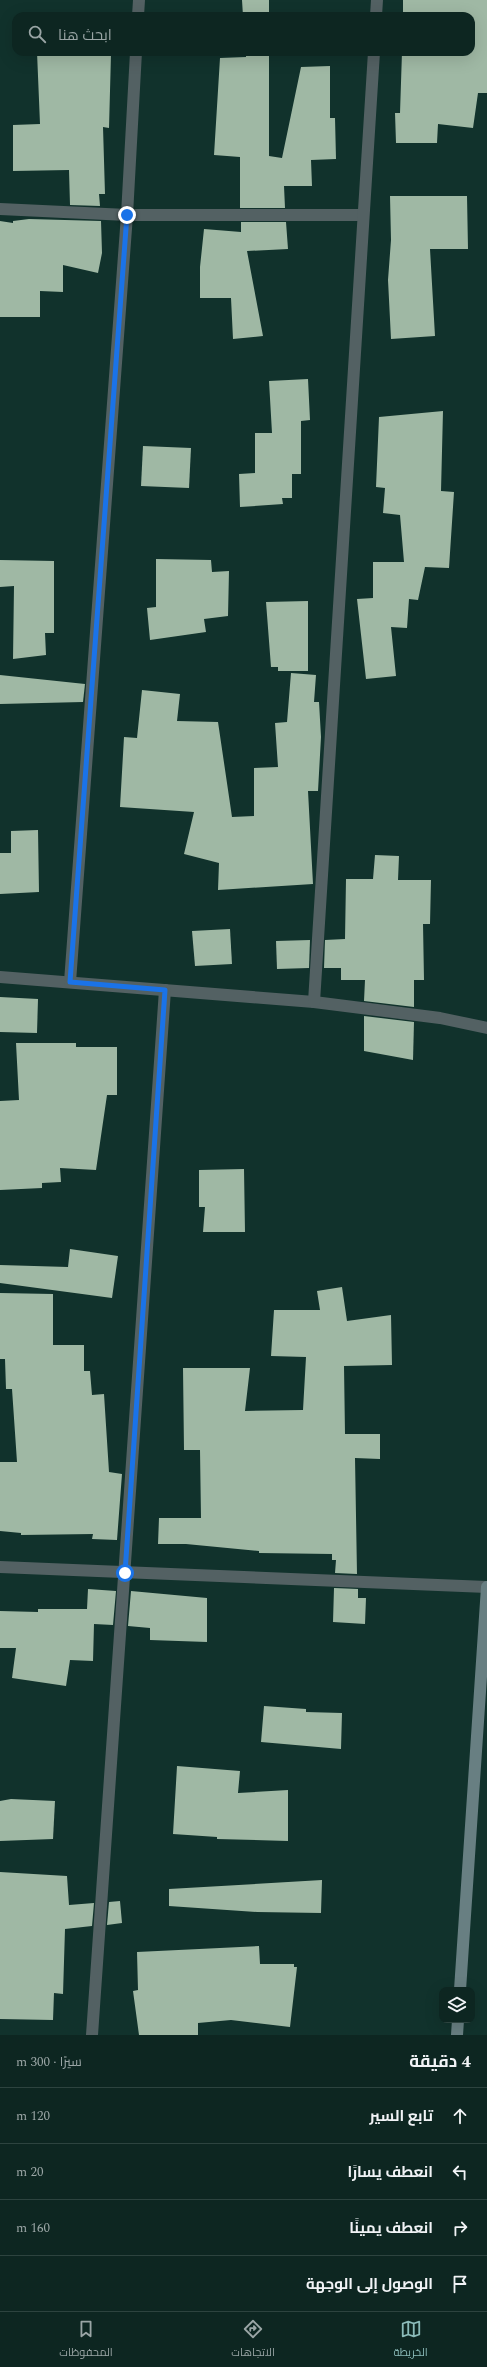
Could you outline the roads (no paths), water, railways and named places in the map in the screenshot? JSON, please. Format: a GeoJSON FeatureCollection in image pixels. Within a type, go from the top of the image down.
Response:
{"type":"FeatureCollection","features":[{"type":"Feature","properties":{"kind":"main road"},"geometry":{"type":"LineString","coordinates":[[460,1987],[487,1587]]}},
{"type":"Feature","properties":{"kind":"main road"},"geometry":{"type":"LineString","coordinates":[[457,2035],[458,2023]]}},
{"type":"Feature","properties":{"kind":"street"},"geometry":{"type":"LineString","coordinates":[[138,12],[139,0]]}},
{"type":"Feature","properties":{"kind":"street"},"geometry":{"type":"LineString","coordinates":[[376,12],[377,0]]}},
{"type":"Feature","properties":{"kind":"street"},"geometry":{"type":"LineString","coordinates":[[70,982],[127,215],[136,56]]}},
{"type":"Feature","properties":{"kind":"street"},"geometry":{"type":"LineString","coordinates":[[314,1002],[374,56]]}},
{"type":"Feature","properties":{"kind":"street"},"geometry":{"type":"LineString","coordinates":[[0,209],[127,215],[363,215]]}},
{"type":"Feature","properties":{"kind":"street"},"geometry":{"type":"LineString","coordinates":[[0,977],[314,1002],[440,1018],[487,1028]]}},
{"type":"Feature","properties":{"kind":"street"},"geometry":{"type":"LineString","coordinates":[[92,2035],[165,990]]}},
{"type":"Feature","properties":{"kind":"street"},"geometry":{"type":"LineString","coordinates":[[0,1567],[487,1587]]}}]}
